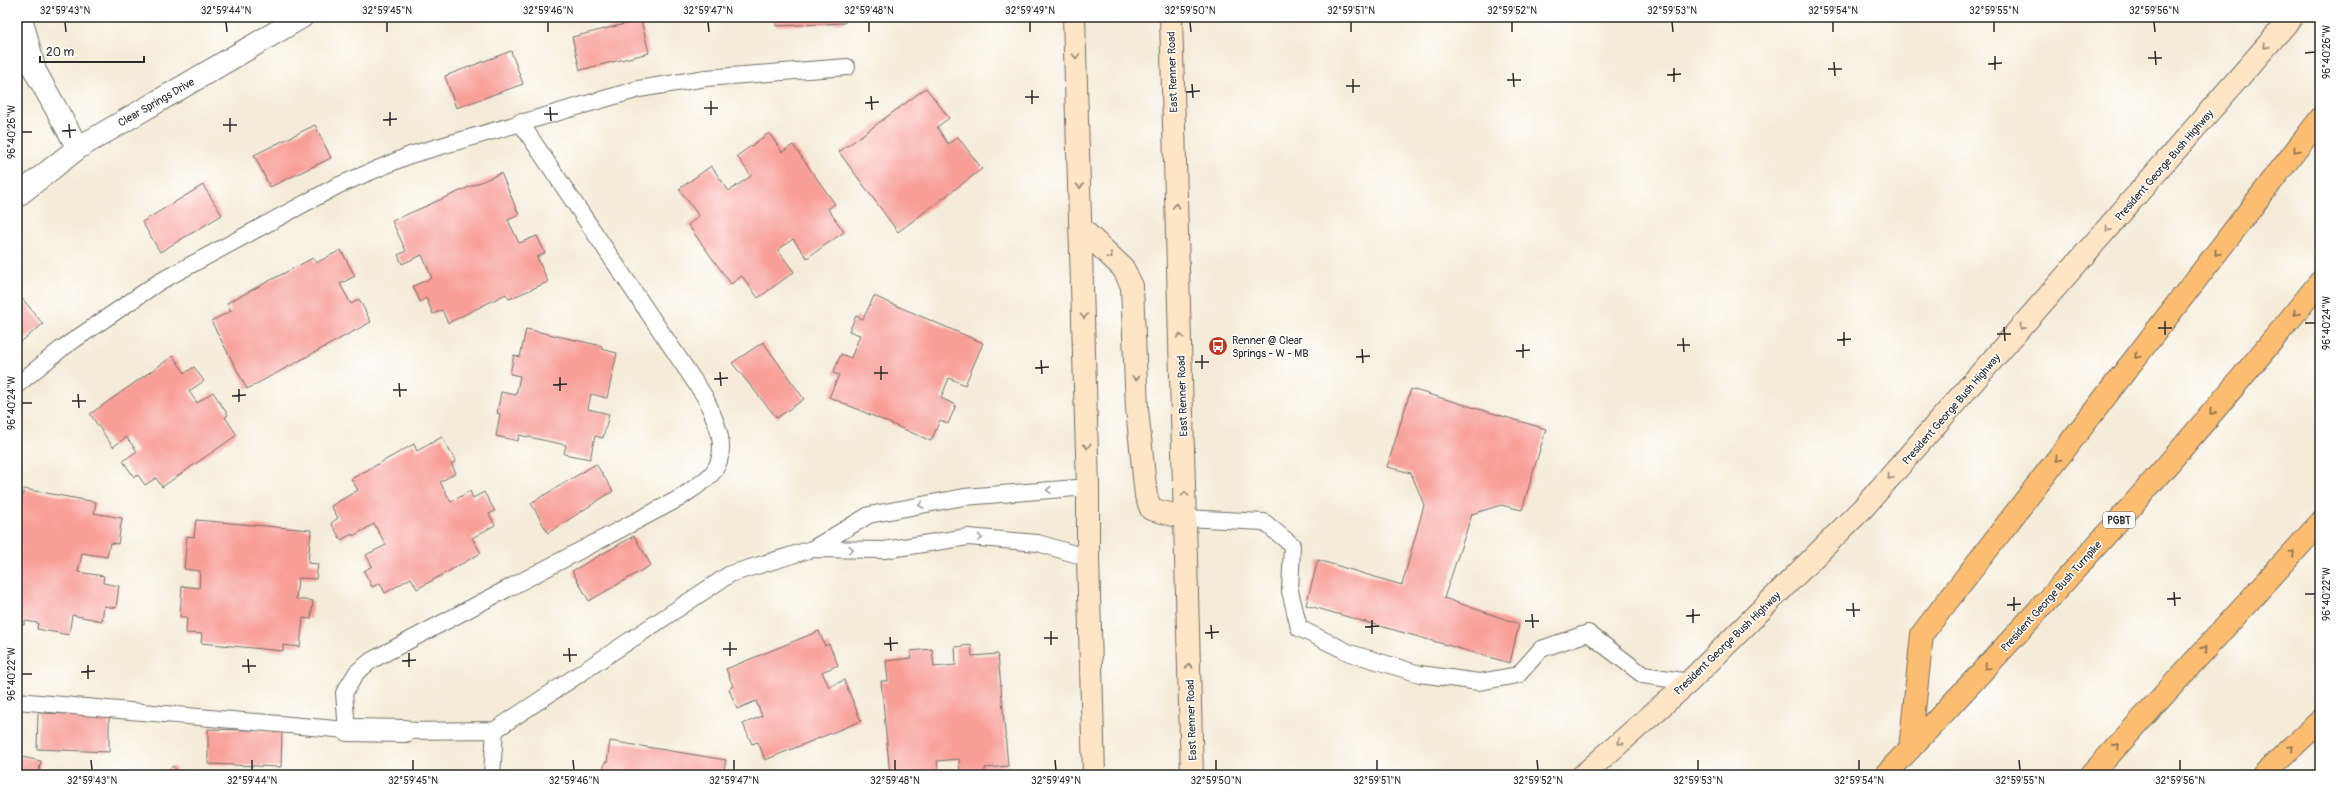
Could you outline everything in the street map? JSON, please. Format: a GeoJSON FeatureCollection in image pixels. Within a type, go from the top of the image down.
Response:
{"type":"FeatureCollection","features":[{"type":"Feature","properties":{"kind":"highway"},"geometry":{"type":"LineString","coordinates":[[1910,749],[1922,634],[2320,119]]}},
{"type":"Feature","properties":{"kind":"highway","name":"President George Bush Turnpike"},"geometry":{"type":"LineString","coordinates":[[1885,775],[2050,599],[2132,506],[2320,282]]}},
{"type":"Feature","properties":{"kind":"highway"},"geometry":{"type":"LineString","coordinates":[[2091,775],[2320,523]]}},
{"type":"Feature","properties":{"kind":"highway"},"geometry":{"type":"LineString","coordinates":[[2263,775],[2320,721]]}},
{"type":"Feature","properties":{"kind":"main road"},"geometry":{"type":"LineString","coordinates":[[1074,17],[1082,229],[1088,487],[1088,558],[1094,775]]}},
{"type":"Feature","properties":{"kind":"main road","name":"East Renner Road"},"geometry":{"type":"LineString","coordinates":[[1171,17],[1192,775]]}},
{"type":"Feature","properties":{"kind":"main road","name":"President George Bush Highway"},"geometry":{"type":"LineString","coordinates":[[1583,775],[1689,682],[1863,508],[2292,17]]}},
{"type":"Feature","properties":{"kind":"main road"},"geometry":{"type":"LineString","coordinates":[[1082,229],[1123,268],[1132,286],[1137,409],[1146,496],[1151,509],[1185,518]]}},
{"type":"Feature","properties":{"kind":"street"},"geometry":{"type":"LineString","coordinates":[[21,17],[35,71],[78,148]]}},
{"type":"Feature","properties":{"kind":"street","name":"Clear Springs Drive"},"geometry":{"type":"LineString","coordinates":[[17,196],[78,148],[300,17]]}},
{"type":"Feature","properties":{"kind":"street"},"geometry":{"type":"LineString","coordinates":[[347,730],[405,731]]}},
{"type":"Feature","properties":{"kind":"lane"},"geometry":{"type":"LineString","coordinates":[[17,385],[61,349],[159,282],[337,186],[410,155],[520,122],[639,89],[706,78],[847,67]]}},
{"type":"Feature","properties":{"kind":"lane"},"geometry":{"type":"LineString","coordinates":[[17,701],[347,730],[344,693],[357,672],[372,660],[680,498],[714,471],[720,452],[719,429],[705,397],[520,122]]}},
{"type":"Feature","properties":{"kind":"lane"},"geometry":{"type":"LineString","coordinates":[[405,731],[495,730],[730,574],[812,549],[870,515],[964,497],[1088,487]]}},
{"type":"Feature","properties":{"kind":"lane"},"geometry":{"type":"LineString","coordinates":[[1185,518],[1264,522],[1284,538],[1292,545],[1290,592],[1299,628],[1350,653],[1420,674],[1479,682],[1518,675],[1541,650],[1588,633],[1643,675],[1689,682]]}},
{"type":"Feature","properties":{"kind":"lane"},"geometry":{"type":"LineString","coordinates":[[812,549],[884,550],[968,537],[1038,543],[1088,558]]}},
{"type":"Feature","properties":{"kind":"lane"},"geometry":{"type":"LineString","coordinates":[[492,775],[495,730]]}},
{"type":"Feature","properties":{"kind":"building"},"geometry":{"type":"Polygon","coordinates":[[[775,17],[845,17],[845,23],[776,26],[775,17]]]}},
{"type":"Feature","properties":{"kind":"building"},"geometry":{"type":"Polygon","coordinates":[[[641,20],[649,53],[580,70],[572,37],[641,20]]]}},
{"type":"Feature","properties":{"kind":"building"},"geometry":{"type":"Polygon","coordinates":[[[511,51],[523,84],[456,108],[445,76],[511,51]]]}},
{"type":"Feature","properties":{"kind":"building"},"geometry":{"type":"Polygon","coordinates":[[[926,88],[949,118],[937,127],[948,144],[958,137],[982,169],[898,232],[839,152],[926,88]]]}},
{"type":"Feature","properties":{"kind":"building"},"geometry":{"type":"Polygon","coordinates":[[[315,125],[331,158],[270,187],[254,155],[315,125]]]}},
{"type":"Feature","properties":{"kind":"building"},"geometry":{"type":"Polygon","coordinates":[[[769,133],[782,152],[793,145],[835,204],[828,209],[844,232],[807,258],[793,239],[778,250],[794,272],[758,298],[742,276],[731,284],[688,225],[699,216],[679,189],[711,166],[729,191],[751,176],[737,156],[769,133]]]}},
{"type":"Feature","properties":{"kind":"building"},"geometry":{"type":"Polygon","coordinates":[[[501,173],[519,215],[508,220],[519,243],[537,236],[545,253],[537,257],[548,282],[509,299],[506,294],[448,323],[442,310],[433,314],[426,298],[420,302],[413,286],[432,278],[422,255],[402,264],[398,255],[406,251],[392,221],[501,173]]]}},
{"type":"Feature","properties":{"kind":"building"},"geometry":{"type":"Polygon","coordinates":[[[203,185],[222,215],[160,252],[142,222],[203,185]]]}},
{"type":"Feature","properties":{"kind":"building"},"geometry":{"type":"Polygon","coordinates":[[[341,250],[355,276],[340,284],[351,304],[359,299],[371,322],[247,389],[211,321],[231,311],[227,303],[313,258],[316,263],[341,250]]]}},
{"type":"Feature","properties":{"kind":"building"},"geometry":{"type":"Polygon","coordinates":[[[874,296],[983,343],[965,385],[949,378],[941,398],[956,405],[948,424],[940,420],[931,441],[829,397],[839,375],[833,373],[841,354],[851,358],[860,335],[849,331],[856,316],[863,319],[874,296]]]}},
{"type":"Feature","properties":{"kind":"building"},"geometry":{"type":"Polygon","coordinates":[[[21,297],[43,324],[17,345],[17,301],[21,297]]]}},
{"type":"Feature","properties":{"kind":"building"},"geometry":{"type":"Polygon","coordinates":[[[526,329],[602,346],[601,349],[617,353],[607,398],[591,394],[588,409],[609,414],[603,438],[595,436],[590,459],[564,454],[566,445],[519,435],[518,441],[496,436],[500,414],[497,413],[501,392],[516,395],[520,376],[510,374],[514,355],[520,357],[526,329]]]}},
{"type":"Feature","properties":{"kind":"building"},"geometry":{"type":"Polygon","coordinates":[[[763,342],[804,399],[777,418],[732,363],[763,342]]]}},
{"type":"Feature","properties":{"kind":"building"},"geometry":{"type":"Polygon","coordinates":[[[173,356],[185,373],[194,367],[204,381],[189,391],[197,403],[213,392],[228,415],[225,417],[237,435],[162,487],[156,478],[145,485],[138,475],[134,477],[123,461],[137,451],[126,437],[113,447],[90,414],[173,356]]]}},
{"type":"Feature","properties":{"kind":"building"},"geometry":{"type":"Polygon","coordinates":[[[1411,389],[1546,429],[1522,510],[1501,505],[1472,514],[1444,598],[1519,624],[1510,663],[1306,605],[1318,560],[1402,585],[1424,505],[1411,473],[1387,467],[1411,389]]]}},
{"type":"Feature","properties":{"kind":"building"},"geometry":{"type":"Polygon","coordinates":[[[442,437],[456,462],[451,464],[456,473],[440,482],[451,502],[470,491],[473,498],[484,492],[495,511],[489,514],[495,525],[472,538],[481,553],[417,589],[411,578],[385,593],[380,583],[372,587],[364,571],[372,566],[366,555],[386,545],[374,524],[353,536],[352,534],[341,540],[331,523],[338,518],[331,506],[358,490],[351,479],[414,444],[417,451],[442,437]]]}},
{"type":"Feature","properties":{"kind":"building"},"geometry":{"type":"Polygon","coordinates":[[[596,464],[613,491],[548,533],[531,503],[596,464]]]}},
{"type":"Feature","properties":{"kind":"building"},"geometry":{"type":"Polygon","coordinates":[[[24,489],[96,502],[94,513],[122,518],[118,544],[110,543],[107,557],[82,553],[78,572],[104,576],[103,583],[119,586],[116,608],[104,606],[102,621],[72,615],[69,635],[37,629],[38,623],[25,621],[24,625],[17,624],[17,501],[21,502],[24,489]]]}},
{"type":"Feature","properties":{"kind":"building"},"geometry":{"type":"Polygon","coordinates":[[[196,520],[311,530],[308,563],[318,564],[316,579],[298,578],[296,599],[313,601],[311,619],[303,618],[300,647],[283,645],[283,651],[201,643],[202,634],[186,633],[187,617],[180,617],[182,586],[199,588],[200,571],[184,569],[187,536],[194,537],[196,520]]]}},
{"type":"Feature","properties":{"kind":"building"},"geometry":{"type":"Polygon","coordinates":[[[634,536],[651,565],[589,601],[572,571],[634,536]]]}},
{"type":"Feature","properties":{"kind":"building"},"geometry":{"type":"Polygon","coordinates":[[[819,631],[825,646],[829,644],[838,665],[822,672],[829,687],[844,680],[861,721],[765,760],[758,742],[752,744],[743,724],[762,716],[756,701],[737,709],[729,689],[733,686],[726,669],[819,631]]]}},
{"type":"Feature","properties":{"kind":"building"},"geometry":{"type":"Polygon","coordinates":[[[971,645],[972,656],[998,654],[1008,766],[985,768],[985,775],[960,775],[959,759],[937,761],[939,775],[913,775],[913,773],[890,775],[881,681],[888,681],[886,661],[911,658],[910,651],[932,649],[934,667],[956,665],[955,647],[971,645]]]}},
{"type":"Feature","properties":{"kind":"building"},"geometry":{"type":"Polygon","coordinates":[[[38,713],[109,715],[109,752],[37,749],[38,713]]]}},
{"type":"Feature","properties":{"kind":"building"},"geometry":{"type":"Polygon","coordinates":[[[208,729],[282,731],[281,767],[208,764],[208,729]]]}},
{"type":"Feature","properties":{"kind":"building"},"geometry":{"type":"Polygon","coordinates":[[[610,741],[726,760],[723,775],[602,775],[605,762],[607,762],[610,741]]]}},
{"type":"Feature","properties":{"kind":"building"},"geometry":{"type":"Polygon","coordinates":[[[17,756],[41,761],[38,775],[17,775],[17,756]]]}},
{"type":"Feature","properties":{"kind":"building"},"geometry":{"type":"Polygon","coordinates":[[[173,766],[181,775],[162,775],[173,766]]]}},
{"type":"Feature","properties":{"kind":"building"},"geometry":{"type":"Polygon","coordinates":[[[150,769],[154,775],[142,775],[150,769]]]}},
{"type":"Feature","properties":{"kind":"place","name":"Renner @ Clear Springs - W - MB"},"geometry":{"type":"Point","coordinates":[1218,346]}}]}
